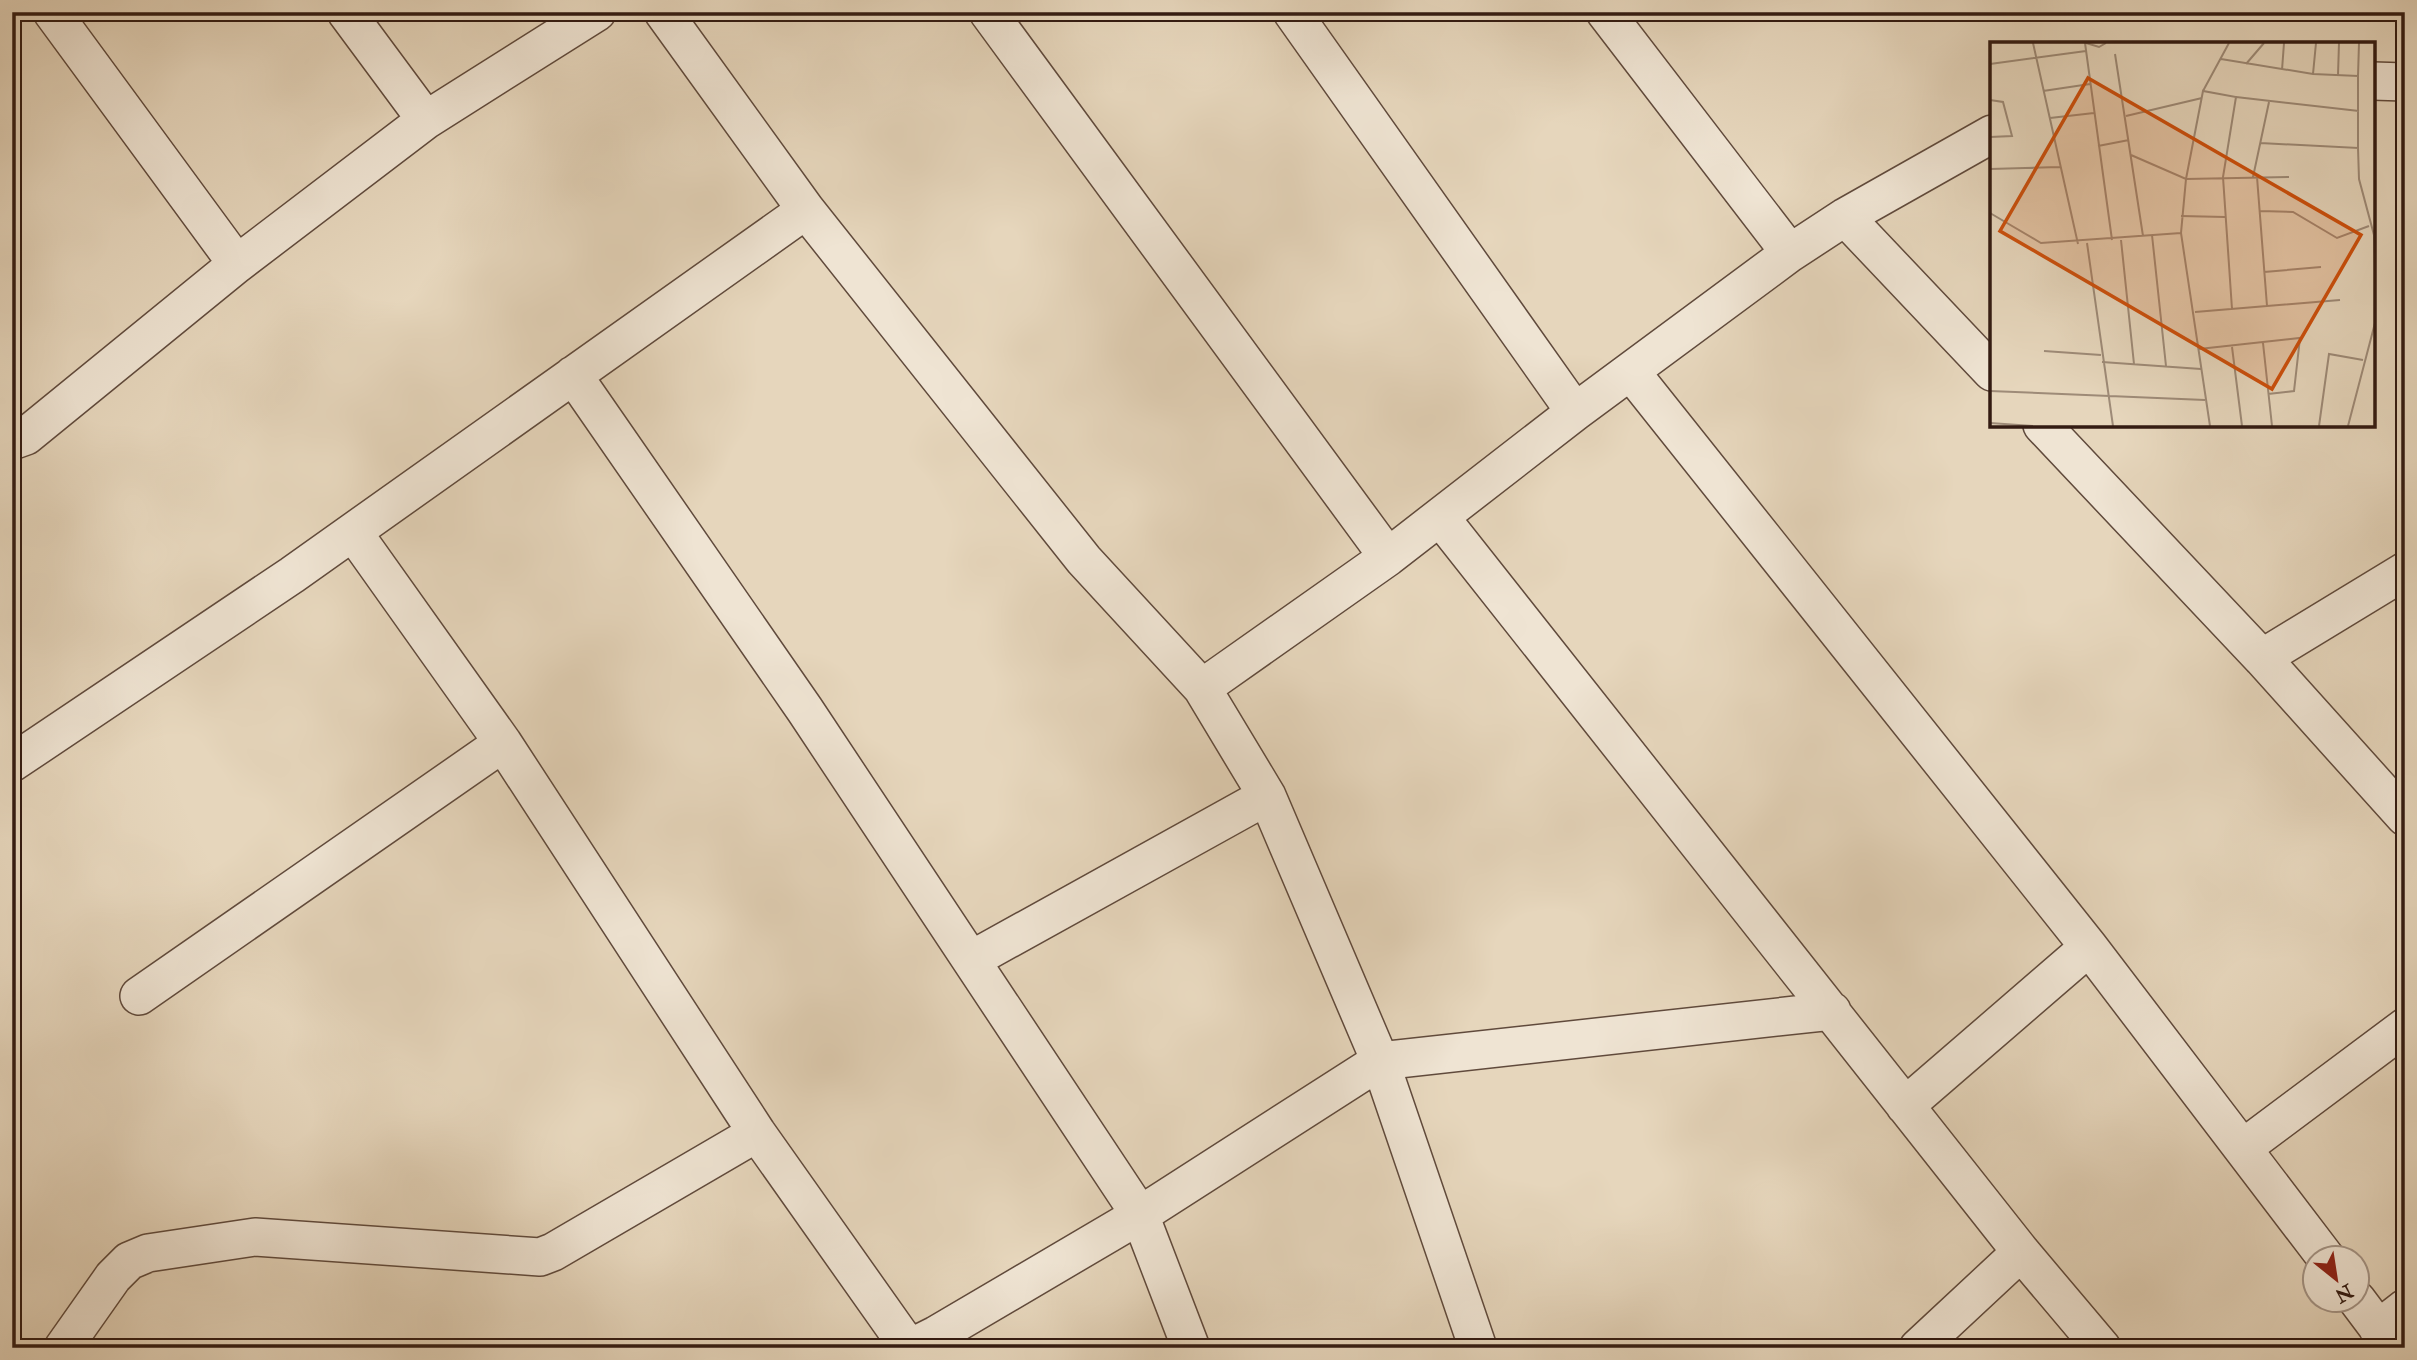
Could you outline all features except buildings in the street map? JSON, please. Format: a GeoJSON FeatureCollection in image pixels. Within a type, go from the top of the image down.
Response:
{"type":"FeatureCollection","features":[{"type":"Feature","properties":{"kind":"street"},"geometry":{"type":"LineString","coordinates":[[52,12],[237,264]]}},
{"type":"Feature","properties":{"kind":"street"},"geometry":{"type":"LineString","coordinates":[[346,12],[426,120]]}},
{"type":"Feature","properties":{"kind":"street"},"geometry":{"type":"LineString","coordinates":[[12,441],[26,436],[237,264],[426,120],[597,12]]}},
{"type":"Feature","properties":{"kind":"street"},"geometry":{"type":"LineString","coordinates":[[663,12],[806,210],[1084,560],[1202,688],[1267,796],[1380,1060],[1478,1348]]}},
{"type":"Feature","properties":{"kind":"street"},"geometry":{"type":"LineString","coordinates":[[988,12],[1388,558]]}},
{"type":"Feature","properties":{"kind":"street"},"geometry":{"type":"LineString","coordinates":[[1292,12],[1575,412]]}},
{"type":"Feature","properties":{"kind":"street"},"geometry":{"type":"LineString","coordinates":[[1605,12],[1790,253]]}},
{"type":"Feature","properties":{"kind":"street"},"geometry":{"type":"LineString","coordinates":[[2375,81],[2405,82]]}},
{"type":"Feature","properties":{"kind":"street"},"geometry":{"type":"LineString","coordinates":[[1202,688],[1388,558],[1575,412],[1790,253],[1845,217],[1990,135]]}},
{"type":"Feature","properties":{"kind":"street"},"geometry":{"type":"LineString","coordinates":[[12,763],[353,532],[806,210]]}},
{"type":"Feature","properties":{"kind":"street"},"geometry":{"type":"LineString","coordinates":[[1845,217],[1990,370]]}},
{"type":"Feature","properties":{"kind":"street"},"geometry":{"type":"LineString","coordinates":[[1631,372],[2089,947],[2315,1244]]}},
{"type":"Feature","properties":{"kind":"street"},"geometry":{"type":"LineString","coordinates":[[573,375],[805,710],[1140,1215],[1191,1348]]}},
{"type":"Feature","properties":{"kind":"street"},"geometry":{"type":"LineString","coordinates":[[2044,427],[2262,658],[2405,817]]}},
{"type":"Feature","properties":{"kind":"street"},"geometry":{"type":"LineString","coordinates":[[1440,517],[2021,1252],[2102,1348]]}},
{"type":"Feature","properties":{"kind":"street"},"geometry":{"type":"LineString","coordinates":[[353,532],[503,743],[757,1133],[924,1345],[1140,1215],[1380,1060],[1832,1011]]}},
{"type":"Feature","properties":{"kind":"street"},"geometry":{"type":"LineString","coordinates":[[2262,658],[2405,571]]}},
{"type":"Feature","properties":{"kind":"street"},"geometry":{"type":"LineString","coordinates":[[139,996],[503,743]]}},
{"type":"Feature","properties":{"kind":"street"},"geometry":{"type":"LineString","coordinates":[[971,960],[1267,796]]}},
{"type":"Feature","properties":{"kind":"street"},"geometry":{"type":"LineString","coordinates":[[1905,1106],[2089,947]]}},
{"type":"Feature","properties":{"kind":"street"},"geometry":{"type":"LineString","coordinates":[[2243,1148],[2405,1027]]}},
{"type":"Feature","properties":{"kind":"street"},"geometry":{"type":"LineString","coordinates":[[63,1348],[113,1276],[129,1261],[148,1253],[255,1237],[540,1257],[553,1252],[757,1133]]}},
{"type":"Feature","properties":{"kind":"street"},"geometry":{"type":"LineString","coordinates":[[1918,1348],[2021,1252]]}}]}
